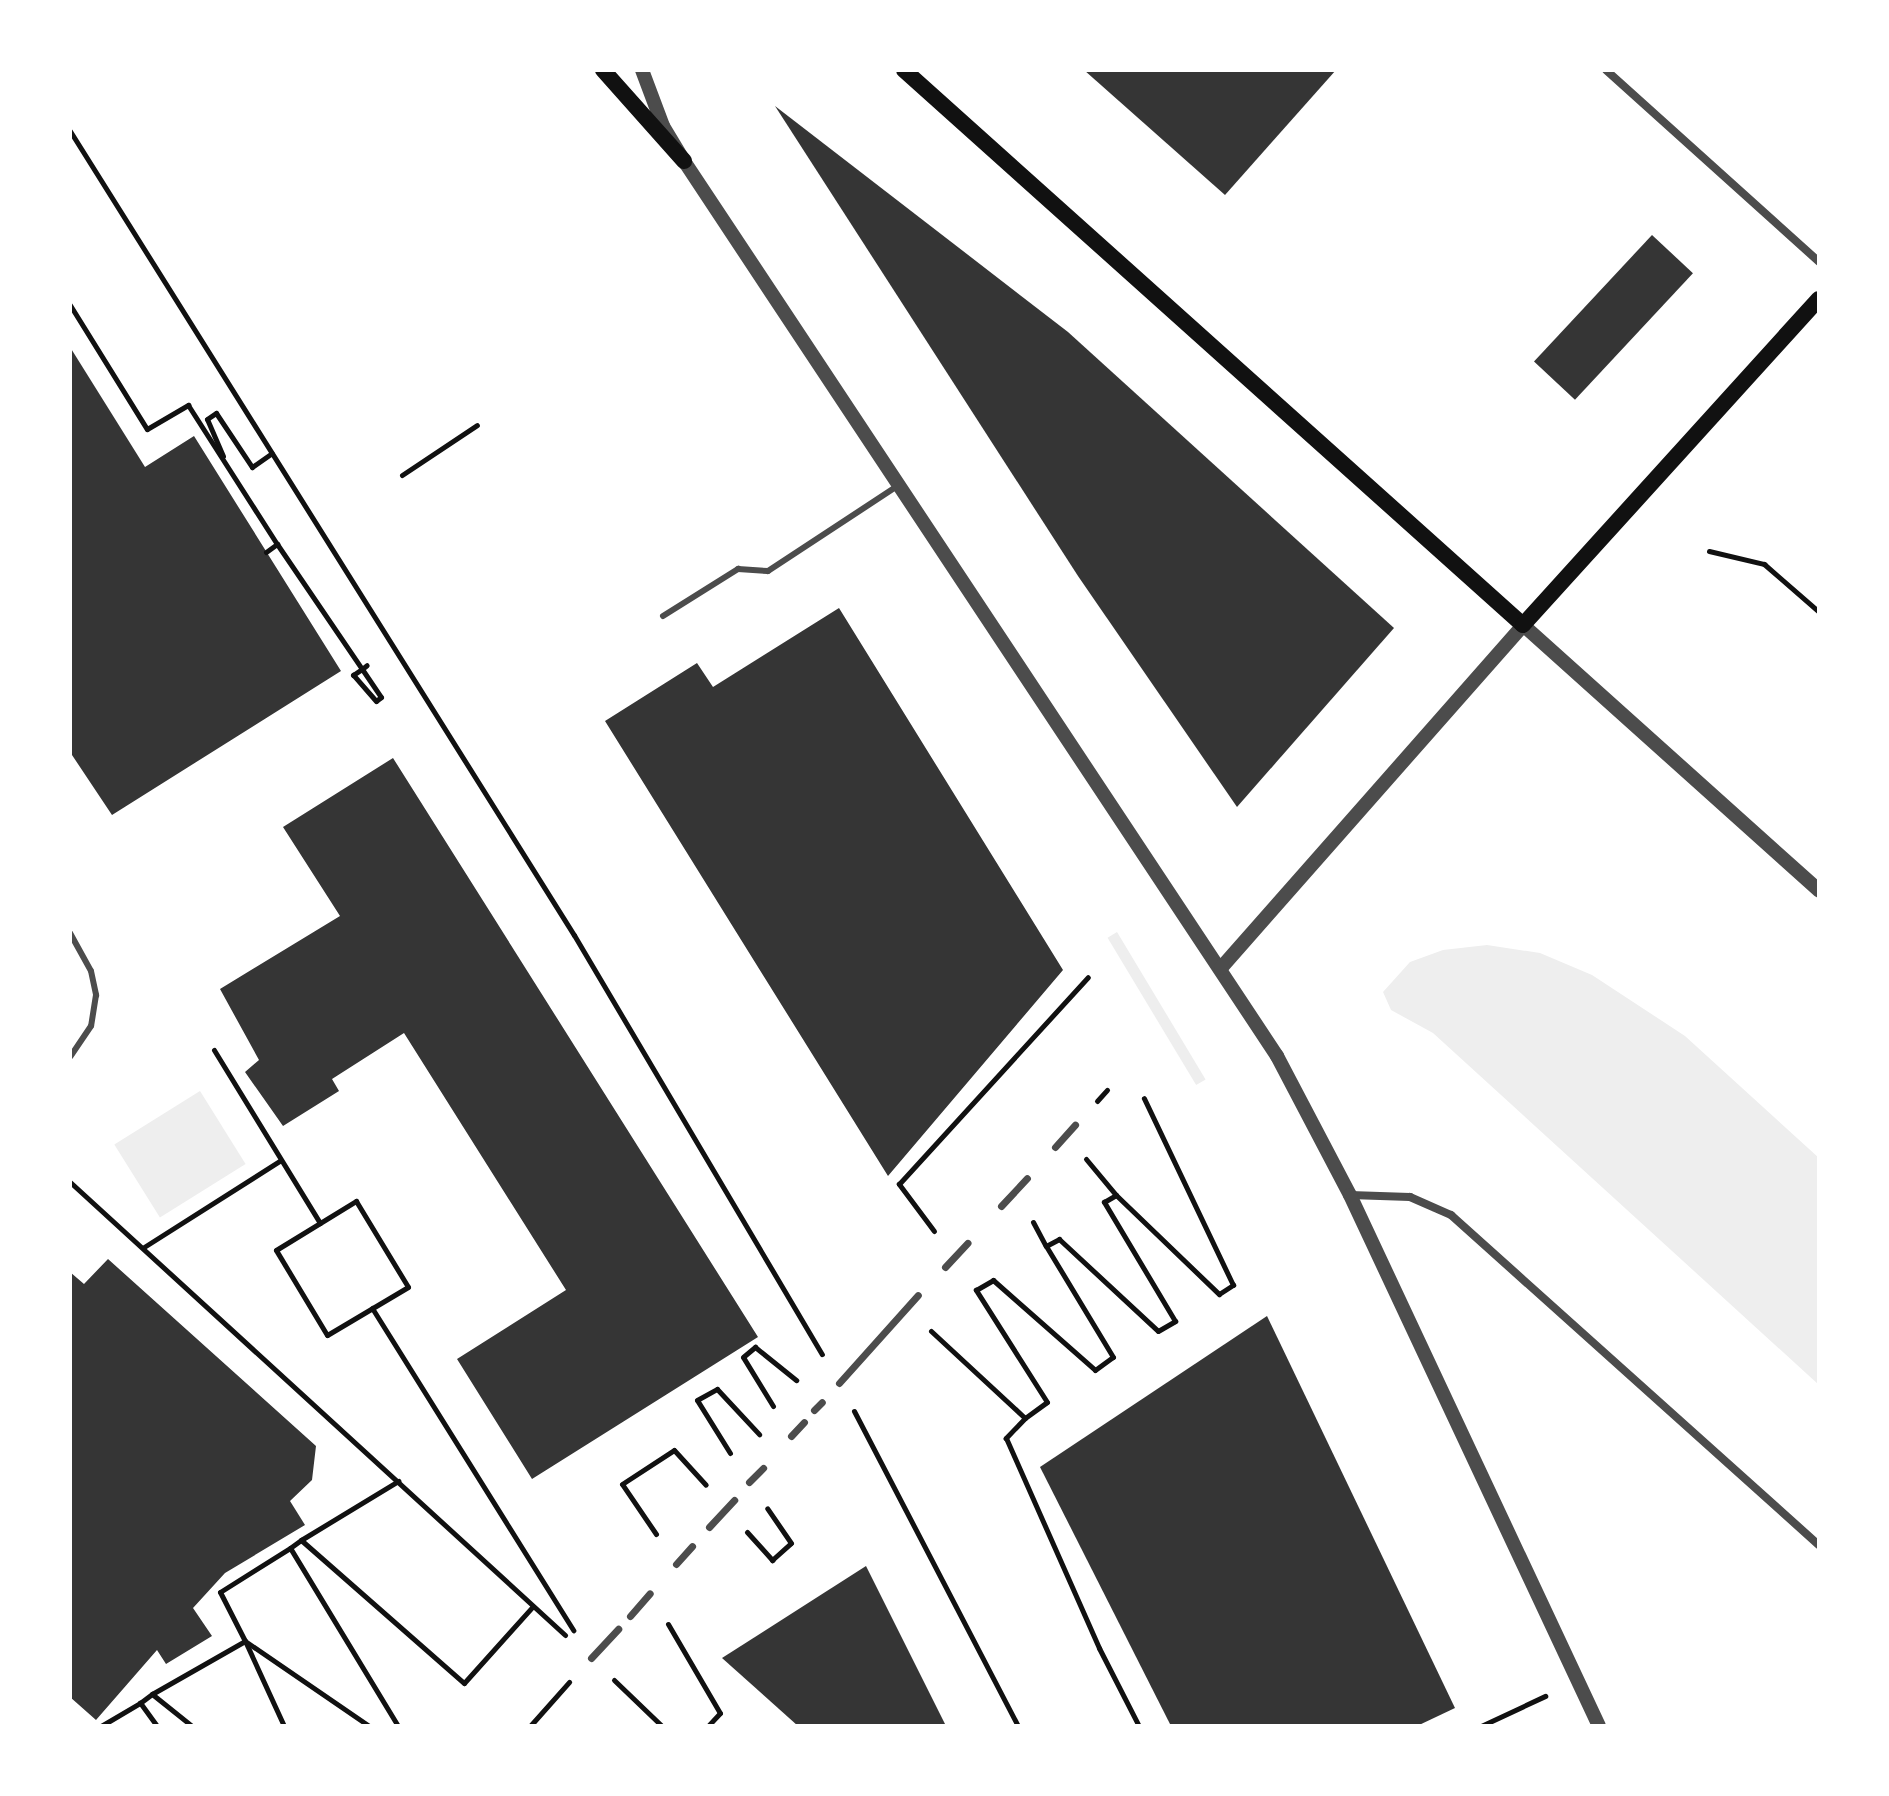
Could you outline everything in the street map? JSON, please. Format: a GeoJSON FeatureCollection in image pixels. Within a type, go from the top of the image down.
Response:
{"type":"FeatureCollection","features":[{"type":"Feature","properties":{"kind":"main road"},"geometry":{"type":"LineString","coordinates":[[603,70],[684,161]]}},
{"type":"Feature","properties":{"kind":"main road"},"geometry":{"type":"LineString","coordinates":[[904,70],[1523,625],[1819,299]]}},
{"type":"Feature","properties":{"kind":"street"},"geometry":{"type":"LineString","coordinates":[[642,70],[663,126],[684,161],[1277,1056],[1350,1195],[1599,1726]]}},
{"type":"Feature","properties":{"kind":"street"},"geometry":{"type":"LineString","coordinates":[[1606,70],[1819,262]]}},
{"type":"Feature","properties":{"kind":"street"},"geometry":{"type":"LineString","coordinates":[[1221,968],[1523,625],[1819,891]]}},
{"type":"Feature","properties":{"kind":"street"},"geometry":{"type":"LineString","coordinates":[[1055,1147],[1075,1125]]}},
{"type":"Feature","properties":{"kind":"street"},"geometry":{"type":"LineString","coordinates":[[1001,1206],[1027,1178]]}},
{"type":"Feature","properties":{"kind":"street"},"geometry":{"type":"LineString","coordinates":[[1350,1195],[1410,1197],[1451,1215],[1819,1545]]}},
{"type":"Feature","properties":{"kind":"street"},"geometry":{"type":"LineString","coordinates":[[945,1267],[967,1243]]}},
{"type":"Feature","properties":{"kind":"street"},"geometry":{"type":"LineString","coordinates":[[839,1383],[918,1295]]}},
{"type":"Feature","properties":{"kind":"street"},"geometry":{"type":"LineString","coordinates":[[814,1410],[822,1402]]}},
{"type":"Feature","properties":{"kind":"street"},"geometry":{"type":"LineString","coordinates":[[791,1436],[804,1422]]}},
{"type":"Feature","properties":{"kind":"street"},"geometry":{"type":"LineString","coordinates":[[749,1482],[763,1468]]}},
{"type":"Feature","properties":{"kind":"street"},"geometry":{"type":"LineString","coordinates":[[709,1527],[734,1500]]}},
{"type":"Feature","properties":{"kind":"street"},"geometry":{"type":"LineString","coordinates":[[676,1564],[692,1546]]}},
{"type":"Feature","properties":{"kind":"street"},"geometry":{"type":"LineString","coordinates":[[630,1616],[650,1593]]}},
{"type":"Feature","properties":{"kind":"street"},"geometry":{"type":"LineString","coordinates":[[591,1658],[618,1629]]}},
{"type":"Feature","properties":{"kind":"lane"},"geometry":{"type":"LineString","coordinates":[[663,616],[738,569],[768,571],[899,485]]}},
{"type":"Feature","properties":{"kind":"lane"},"geometry":{"type":"LineString","coordinates":[[70,933],[91,971],[96,995],[91,1026],[70,1057]]}},
{"type":"Feature","properties":{"kind":"path"},"geometry":{"type":"LineString","coordinates":[[70,131],[574,935],[839,1383],[1018,1726]]}},
{"type":"Feature","properties":{"kind":"path"},"geometry":{"type":"LineString","coordinates":[[70,305],[147,429],[188,405],[277,544],[365,667],[381,697],[376,701],[353,675],[365,667]]}},
{"type":"Feature","properties":{"kind":"path"},"geometry":{"type":"LineString","coordinates":[[230,472],[207,419],[216,413],[252,467],[272,453]]}},
{"type":"Feature","properties":{"kind":"path"},"geometry":{"type":"LineString","coordinates":[[402,475],[477,425]]}},
{"type":"Feature","properties":{"kind":"path"},"geometry":{"type":"LineString","coordinates":[[266,552],[277,544]]}},
{"type":"Feature","properties":{"kind":"path"},"geometry":{"type":"LineString","coordinates":[[1709,551],[1764,564],[1819,612]]}},
{"type":"Feature","properties":{"kind":"path"},"geometry":{"type":"LineString","coordinates":[[953,1257],[899,1184],[1088,977]]}},
{"type":"Feature","properties":{"kind":"path"},"geometry":{"type":"LineString","coordinates":[[214,1050],[320,1223]]}},
{"type":"Feature","properties":{"kind":"path"},"geometry":{"type":"LineString","coordinates":[[1066,1136],[1116,1195],[1219,1294],[1233,1285],[1144,1098]]}},
{"type":"Feature","properties":{"kind":"path"},"geometry":{"type":"LineString","coordinates":[[144,1247],[281,1160]]}},
{"type":"Feature","properties":{"kind":"path"},"geometry":{"type":"LineString","coordinates":[[70,1182],[662,1726]]}},
{"type":"Feature","properties":{"kind":"path"},"geometry":{"type":"LineString","coordinates":[[1116,1195],[1104,1202],[1175,1321],[1158,1331],[1059,1239],[1046,1246],[1113,1357],[1095,1370],[993,1280],[976,1290],[1047,1402],[1025,1418],[1006,1438],[1099,1648],[1139,1726]]}},
{"type":"Feature","properties":{"kind":"path"},"geometry":{"type":"LineString","coordinates":[[356,1201],[408,1287],[372,1308],[327,1335],[276,1250],[356,1201]]}},
{"type":"Feature","properties":{"kind":"path"},"geometry":{"type":"LineString","coordinates":[[372,1308],[591,1658]]}},
{"type":"Feature","properties":{"kind":"path"},"geometry":{"type":"LineString","coordinates":[[906,1309],[1025,1418]]}},
{"type":"Feature","properties":{"kind":"path"},"geometry":{"type":"LineString","coordinates":[[791,1436],[743,1357],[755,1347],[822,1402]]}},
{"type":"Feature","properties":{"kind":"path"},"geometry":{"type":"LineString","coordinates":[[749,1482],[697,1400],[717,1389],[766,1442]]}},
{"type":"Feature","properties":{"kind":"path"},"geometry":{"type":"LineString","coordinates":[[284,1726],[220,1592],[398,1481]]}},
{"type":"Feature","properties":{"kind":"path"},"geometry":{"type":"LineString","coordinates":[[301,1540],[464,1683],[533,1606]]}},
{"type":"Feature","properties":{"kind":"path"},"geometry":{"type":"LineString","coordinates":[[290,1548],[398,1726]]}},
{"type":"Feature","properties":{"kind":"path"},"geometry":{"type":"LineString","coordinates":[[650,1593],[720,1713],[708,1726]]}},
{"type":"Feature","properties":{"kind":"path"},"geometry":{"type":"LineString","coordinates":[[101,1726],[245,1641]]}},
{"type":"Feature","properties":{"kind":"path"},"geometry":{"type":"LineString","coordinates":[[245,1641],[369,1726]]}},
{"type":"Feature","properties":{"kind":"path"},"geometry":{"type":"LineString","coordinates":[[530,1726],[591,1658]]}},
{"type":"Feature","properties":{"kind":"path"},"geometry":{"type":"LineString","coordinates":[[1481,1726],[1578,1682]]}},
{"type":"Feature","properties":{"kind":"path"},"geometry":{"type":"LineString","coordinates":[[152,1694],[192,1726]]}},
{"type":"Feature","properties":{"kind":"path"},"geometry":{"type":"LineString","coordinates":[[140,1703],[157,1726]]}},
{"type":"Feature","properties":{"kind":"shaded area"},"geometry":{"type":"Polygon","coordinates":[[[1117,932],[1206,1079],[1196,1085],[1108,938],[1117,932]]]}},
{"type":"Feature","properties":{"kind":"shaded area"},"geometry":{"type":"Polygon","coordinates":[[[1487,945],[1540,953],[1592,975],[1685,1036],[1819,1158],[1819,1385],[1433,1033],[1391,1010],[1383,992],[1410,962],[1443,950],[1487,945]]]}},
{"type":"Feature","properties":{"kind":"shaded area"},"geometry":{"type":"Polygon","coordinates":[[[200,1091],[246,1164],[160,1217],[114,1145],[200,1091]]]}},
{"type":"Feature","properties":{"kind":"building"},"geometry":{"type":"Polygon","coordinates":[[[1084,70],[1336,70],[1225,195],[1084,70]]]}},
{"type":"Feature","properties":{"kind":"building"},"geometry":{"type":"Polygon","coordinates":[[[775,106],[1068,332],[1394,628],[1237,807],[1078,576],[775,106]]]}},
{"type":"Feature","properties":{"kind":"building"},"geometry":{"type":"Polygon","coordinates":[[[1652,235],[1693,273],[1575,400],[1534,362],[1652,235]]]}},
{"type":"Feature","properties":{"kind":"building"},"geometry":{"type":"Polygon","coordinates":[[[70,347],[145,467],[194,436],[341,671],[112,815],[70,752],[70,347]]]}},
{"type":"Feature","properties":{"kind":"building"},"geometry":{"type":"Polygon","coordinates":[[[839,608],[1063,970],[888,1176],[605,721],[697,663],[713,687],[839,608]]]}},
{"type":"Feature","properties":{"kind":"building"},"geometry":{"type":"Polygon","coordinates":[[[393,758],[758,1337],[532,1479],[457,1359],[566,1290],[404,1033],[332,1079],[339,1091],[283,1126],[245,1072],[259,1060],[220,989],[340,916],[283,827],[393,758]]]}},
{"type":"Feature","properties":{"kind":"building"},"geometry":{"type":"Polygon","coordinates":[[[108,1259],[316,1446],[312,1480],[290,1501],[305,1525],[225,1573],[193,1608],[212,1636],[166,1664],[157,1650],[96,1720],[70,1697],[70,1272],[84,1284],[108,1259]]]}},
{"type":"Feature","properties":{"kind":"building"},"geometry":{"type":"Polygon","coordinates":[[[1267,1316],[1455,1708],[1417,1726],[1171,1726],[1040,1467],[1267,1316]]]}},
{"type":"Feature","properties":{"kind":"building"},"geometry":{"type":"Polygon","coordinates":[[[866,1566],[946,1726],[798,1726],[722,1658],[866,1566]]]}}]}
